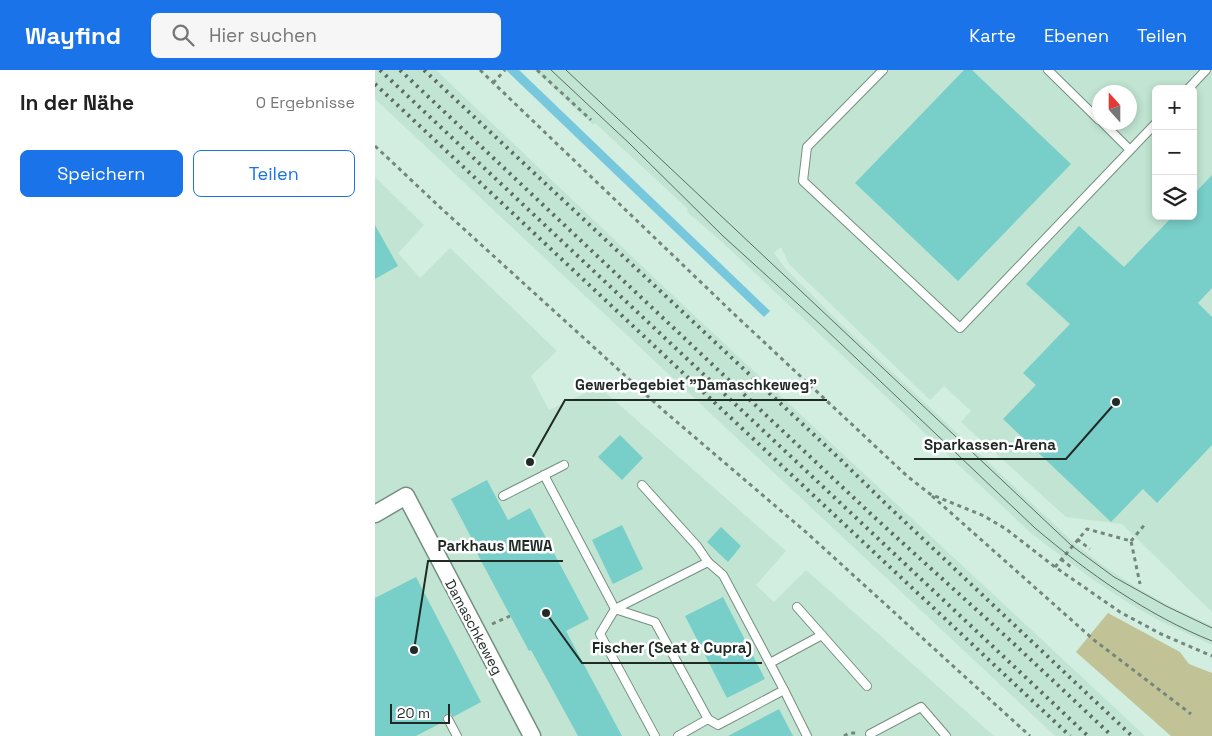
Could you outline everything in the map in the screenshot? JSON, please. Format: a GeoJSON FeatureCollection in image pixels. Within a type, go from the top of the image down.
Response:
{"type":"FeatureCollection","features":[{"type":"Feature","properties":{"kind":"street","name":"Damaschkeweg"},"geometry":{"type":"LineString","coordinates":[[375,514],[406,496],[532,736]]}},
{"type":"Feature","properties":{"kind":"lane"},"geometry":{"type":"LineString","coordinates":[[883,70],[807,147],[803,181],[959,328],[1152,127]]}},
{"type":"Feature","properties":{"kind":"lane"},"geometry":{"type":"LineString","coordinates":[[1048,70],[1092,113]]}},
{"type":"Feature","properties":{"kind":"lane"},"geometry":{"type":"LineString","coordinates":[[1192,85],[1206,70]]}},
{"type":"Feature","properties":{"kind":"lane"},"geometry":{"type":"LineString","coordinates":[[1110,130],[1130,150]]}},
{"type":"Feature","properties":{"kind":"lane"},"geometry":{"type":"LineString","coordinates":[[503,496],[563,465]]}},
{"type":"Feature","properties":{"kind":"lane"},"geometry":{"type":"LineString","coordinates":[[544,475],[615,610],[655,622],[707,720],[718,724],[784,690]]}},
{"type":"Feature","properties":{"kind":"lane"},"geometry":{"type":"LineString","coordinates":[[642,485],[697,546],[708,562],[723,575],[807,736]]}},
{"type":"Feature","properties":{"kind":"lane"},"geometry":{"type":"LineString","coordinates":[[655,736],[600,634],[615,610],[708,562]]}},
{"type":"Feature","properties":{"kind":"lane"},"geometry":{"type":"LineString","coordinates":[[797,607],[867,686]]}},
{"type":"Feature","properties":{"kind":"lane"},"geometry":{"type":"LineString","coordinates":[[770,663],[823,635]]}},
{"type":"Feature","properties":{"kind":"lane"},"geometry":{"type":"LineString","coordinates":[[871,736],[870,734],[921,707],[946,736]]}},
{"type":"Feature","properties":{"kind":"lane"},"geometry":{"type":"LineString","coordinates":[[448,719],[457,736]]}},
{"type":"Feature","properties":{"kind":"lane"},"geometry":{"type":"LineString","coordinates":[[678,736],[707,720]]}},
{"type":"Feature","properties":{"kind":"path"},"geometry":{"type":"LineString","coordinates":[[479,70],[734,314],[907,476],[930,494],[1094,640],[1191,714]]}},
{"type":"Feature","properties":{"kind":"path"},"geometry":{"type":"LineString","coordinates":[[537,70],[591,120]]}},
{"type":"Feature","properties":{"kind":"path"},"geometry":{"type":"LineString","coordinates":[[493,83],[505,71]]}},
{"type":"Feature","properties":{"kind":"path"},"geometry":{"type":"LineString","coordinates":[[375,146],[664,411],[807,533],[1030,736]]}},
{"type":"Feature","properties":{"kind":"path"},"geometry":{"type":"LineString","coordinates":[[930,494],[984,516],[1006,529],[1055,567],[1120,612],[1161,634],[1212,656]]}},
{"type":"Feature","properties":{"kind":"path"},"geometry":{"type":"LineString","coordinates":[[1131,540],[1147,523]]}},
{"type":"Feature","properties":{"kind":"path"},"geometry":{"type":"LineString","coordinates":[[1055,567],[1087,529],[1131,540]]}},
{"type":"Feature","properties":{"kind":"path"},"geometry":{"type":"LineString","coordinates":[[1077,539],[1089,550]]}},
{"type":"Feature","properties":{"kind":"path"},"geometry":{"type":"LineString","coordinates":[[1131,540],[1140,584]]}},
{"type":"Feature","properties":{"kind":"path"},"geometry":{"type":"LineString","coordinates":[[1061,559],[1071,567]]}},
{"type":"Feature","properties":{"kind":"path"},"geometry":{"type":"LineString","coordinates":[[487,627],[510,616]]}},
{"type":"Feature","properties":{"kind":"path"},"geometry":{"type":"LineString","coordinates":[[844,736],[849,733]]}},
{"type":"Feature","properties":{"kind":"shaded area"},"geometry":{"type":"Polygon","coordinates":[[[375,70],[436,70],[681,303],[1145,736],[1055,736],[375,99],[375,70]]]}},
{"type":"Feature","properties":{"kind":"shaded area"},"geometry":{"type":"Polygon","coordinates":[[[534,70],[1212,70],[1212,612],[1122,524],[1066,517],[961,422],[971,411],[944,386],[930,400],[789,264],[781,247],[774,253],[785,268],[838,321],[1074,543],[1105,567],[1136,587],[1212,626],[1212,645],[1158,620],[1127,602],[1095,581],[1032,534],[721,241],[687,212],[688,209],[595,123],[593,125],[534,70]]]}},
{"type":"Feature","properties":{"kind":"shaded area"},"geometry":{"type":"Polygon","coordinates":[[[375,177],[424,225],[398,253],[420,278],[450,248],[557,351],[531,376],[549,410],[599,387],[786,551],[756,585],[774,602],[806,570],[994,736],[375,736],[375,177]]]}},
{"type":"Feature","properties":{"kind":"shaded area"},"geometry":{"type":"Polygon","coordinates":[[[1108,613],[1180,652],[1189,664],[1212,673],[1212,736],[1171,736],[1076,652],[1108,613]]]}},
{"type":"Feature","properties":{"kind":"water"},"geometry":{"type":"Polygon","coordinates":[[[506,70],[519,70],[770,311],[764,317],[506,70]]]}},
{"type":"Feature","properties":{"kind":"building"},"geometry":{"type":"Polygon","coordinates":[[[964,70],[972,70],[1071,164],[958,281],[855,183],[964,70]]]}},
{"type":"Feature","properties":{"kind":"building"},"geometry":{"type":"Polygon","coordinates":[[[1212,175],[1212,288],[1198,303],[1212,317],[1212,445],[1157,503],[1143,489],[1111,522],[1003,419],[1036,385],[1023,373],[1070,324],[1026,284],[1079,226],[1124,267],[1169,220],[1197,220],[1197,191],[1212,175]]]}},
{"type":"Feature","properties":{"kind":"building"},"geometry":{"type":"Polygon","coordinates":[[[375,225],[398,266],[375,279],[375,225]]]}},
{"type":"Feature","properties":{"kind":"building"},"geometry":{"type":"Polygon","coordinates":[[[620,435],[643,458],[622,480],[598,457],[620,435]]]}},
{"type":"Feature","properties":{"kind":"building"},"geometry":{"type":"Polygon","coordinates":[[[487,480],[508,520],[530,508],[589,619],[566,631],[622,736],[578,736],[531,650],[529,651],[470,540],[472,539],[451,499],[487,480]]]}},
{"type":"Feature","properties":{"kind":"building"},"geometry":{"type":"Polygon","coordinates":[[[622,525],[643,569],[613,584],[592,540],[622,525]]]}},
{"type":"Feature","properties":{"kind":"building"},"geometry":{"type":"Polygon","coordinates":[[[721,527],[741,546],[728,562],[707,542],[721,527]]]}},
{"type":"Feature","properties":{"kind":"building"},"geometry":{"type":"Polygon","coordinates":[[[416,577],[481,702],[453,717],[451,714],[446,714],[443,716],[443,722],[416,736],[375,736],[375,598],[416,577]]]}},
{"type":"Feature","properties":{"kind":"building"},"geometry":{"type":"Polygon","coordinates":[[[723,597],[765,679],[727,698],[685,616],[723,597]]]}},
{"type":"Feature","properties":{"kind":"building"},"geometry":{"type":"Polygon","coordinates":[[[779,709],[793,736],[728,736],[779,709]]]}},
{"type":"Feature","properties":{"kind":"tram line"},"geometry":{"type":"LineString","coordinates":[[551,70],[630,144],[723,236],[820,324],[1035,528],[1119,592],[1164,619],[1212,641]]}},
{"type":"Feature","properties":{"kind":"tram line"},"geometry":{"type":"LineString","coordinates":[[566,70],[1072,546],[1114,577],[1166,606],[1212,628]]}},
{"type":"Feature","properties":{"kind":"railway"},"geometry":{"type":"LineString","coordinates":[[380,70],[1088,736]]}},
{"type":"Feature","properties":{"kind":"railway"},"geometry":{"type":"LineString","coordinates":[[400,70],[873,516],[1112,736]]}},
{"type":"Feature","properties":{"kind":"railway"},"geometry":{"type":"LineString","coordinates":[[424,70],[841,460],[1132,736]]}},
{"type":"Feature","properties":{"kind":"railway"},"geometry":{"type":"LineString","coordinates":[[375,84],[1070,736]]}},
{"type":"Feature","properties":{"kind":"place","name":"Sparkassen-Arena"},"geometry":{"type":"Point","coordinates":[1116,402]}},
{"type":"Feature","properties":{"kind":"place","name":"Gewerbegebiet \"Damaschkeweg\""},"geometry":{"type":"Point","coordinates":[530,462]}},
{"type":"Feature","properties":{"kind":"place","name":"Fischer (Seat & Cupra)"},"geometry":{"type":"Point","coordinates":[546,613]}},
{"type":"Feature","properties":{"kind":"place","name":"Parkhaus MEWA"},"geometry":{"type":"Point","coordinates":[414,650]}}]}
